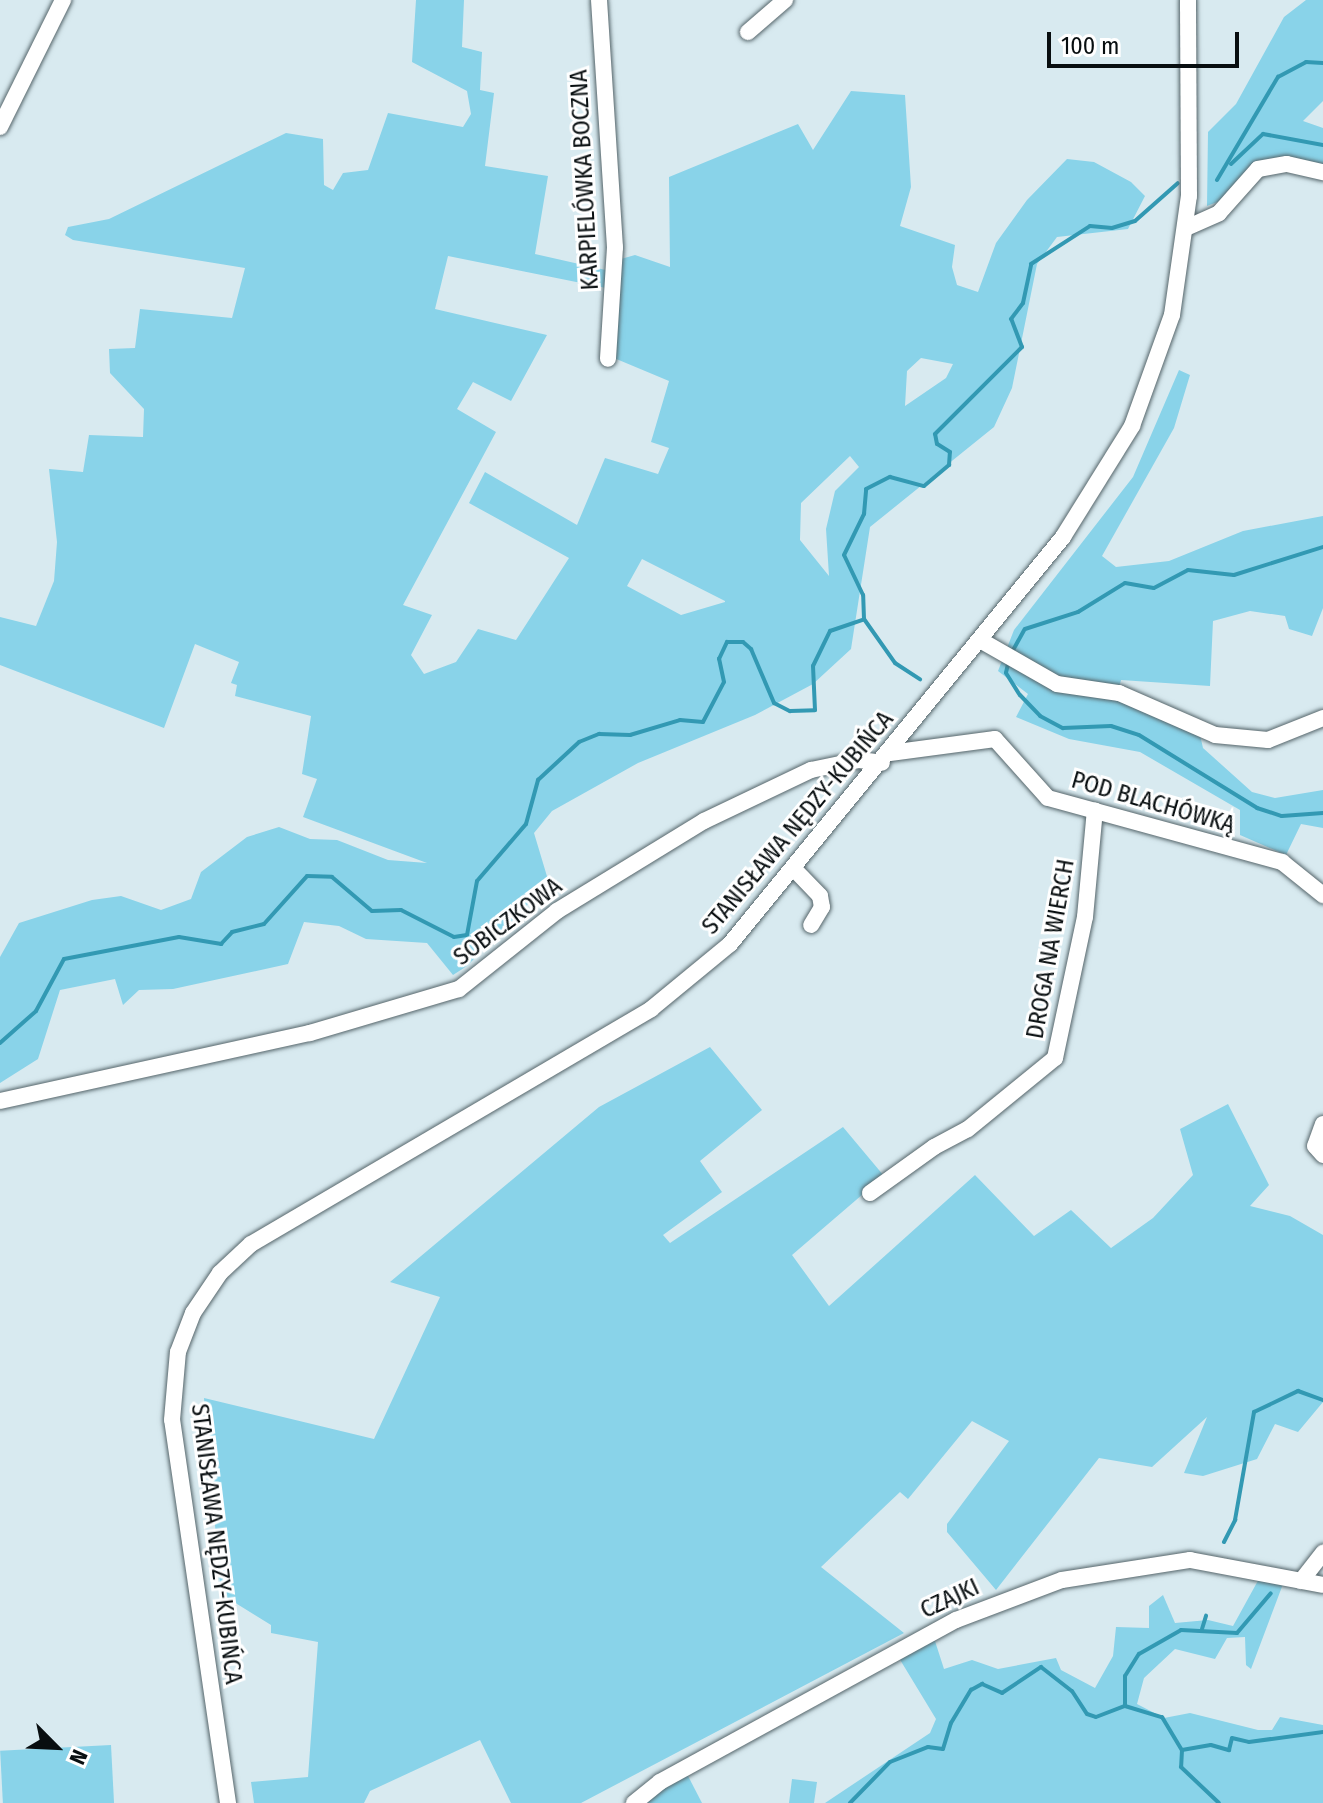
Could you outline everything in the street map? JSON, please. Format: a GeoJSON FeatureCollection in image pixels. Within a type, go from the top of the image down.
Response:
{"type":"FeatureCollection","features":[{"type":"Feature","properties":{"kind":"street"},"geometry":{"type":"LineString","coordinates":[[0,127],[63,0]]}},
{"type":"Feature","properties":{"kind":"street","name":"KARPIELÓWKA BOCZNA"},"geometry":{"type":"LineString","coordinates":[[599,0],[615,247],[608,359]]}},
{"type":"Feature","properties":{"kind":"street"},"geometry":{"type":"LineString","coordinates":[[748,32],[785,0]]}},
{"type":"Feature","properties":{"kind":"street","name":"STANISŁAWA NĘDZY-KUBIŃCA"},"geometry":{"type":"LineString","coordinates":[[228,1803],[172,1420],[178,1352],[205,1292],[251,1244],[651,1009],[730,944],[795,870],[1078,516],[1132,426],[1168,328],[1186,228],[1188,0]]}},
{"type":"Feature","properties":{"kind":"street"},"geometry":{"type":"LineString","coordinates":[[1186,228],[1219,213],[1258,169],[1287,164],[1323,172]]}},
{"type":"Feature","properties":{"kind":"street"},"geometry":{"type":"LineString","coordinates":[[980,640],[1057,684],[1119,693],[1215,735],[1268,740],[1323,718]]}},
{"type":"Feature","properties":{"kind":"street","name":"POD BLACHÓWKĄ"},"geometry":{"type":"LineString","coordinates":[[886,758],[995,739],[1048,798],[1282,862],[1323,895]]}},
{"type":"Feature","properties":{"kind":"street","name":"SOBICZKOWA"},"geometry":{"type":"LineString","coordinates":[[0,1101],[310,1033],[459,989],[557,911],[704,821],[811,770],[886,758]]}},
{"type":"Feature","properties":{"kind":"street","name":"DROGA NA WIERCH"},"geometry":{"type":"LineString","coordinates":[[870,1193],[934,1147],[968,1129],[1055,1058],[1085,917],[1095,810]]}},
{"type":"Feature","properties":{"kind":"street"},"geometry":{"type":"LineString","coordinates":[[795,870],[820,896],[822,907],[811,925]]}},
{"type":"Feature","properties":{"kind":"street"},"geometry":{"type":"LineString","coordinates":[[1323,1124],[1315,1146],[1323,1155]]}},
{"type":"Feature","properties":{"kind":"street"},"geometry":{"type":"LineString","coordinates":[[1301,1581],[1305,1569],[1323,1553]]}},
{"type":"Feature","properties":{"kind":"street","name":"CZAJKI"},"geometry":{"type":"LineString","coordinates":[[634,1803],[686,1767],[956,1620],[1062,1580],[1190,1560],[1323,1585]]}},
{"type":"Feature","properties":{"kind":"shaded area"},"geometry":{"type":"Polygon","coordinates":[[[416,0],[464,0],[462,47],[482,52],[480,90],[494,93],[485,166],[548,176],[535,254],[610,271],[611,289],[448,256],[435,309],[547,335],[511,401],[473,382],[457,409],[496,432],[403,605],[432,615],[411,655],[424,674],[456,662],[478,629],[516,640],[569,558],[469,503],[485,472],[577,525],[605,458],[658,474],[669,448],[651,442],[669,381],[614,358],[621,259],[635,255],[670,267],[669,177],[798,124],[813,150],[851,91],[905,95],[911,187],[900,226],[955,245],[952,267],[957,285],[978,292],[996,243],[1027,200],[1067,159],[1094,162],[1131,182],[1145,196],[1128,229],[1057,237],[1037,264],[1012,388],[994,427],[870,527],[851,649],[813,684],[755,715],[638,763],[552,811],[534,833],[549,883],[467,966],[453,975],[427,943],[366,939],[339,926],[304,922],[288,964],[173,989],[139,990],[123,1005],[115,979],[60,990],[38,1059],[0,1083],[0,957],[19,923],[92,900],[121,896],[161,910],[191,899],[201,872],[247,837],[279,827],[310,839],[337,840],[388,860],[427,863],[303,817],[317,779],[302,774],[311,716],[235,696],[237,685],[231,683],[239,662],[195,644],[164,728],[0,665],[0,617],[36,626],[54,581],[57,542],[49,469],[83,472],[89,435],[143,437],[144,409],[110,373],[109,349],[135,348],[140,309],[232,318],[245,268],[73,240],[65,235],[68,227],[109,219],[286,133],[323,139],[324,185],[333,190],[343,173],[368,170],[388,113],[463,127],[471,114],[467,91],[412,62],[416,0]],[[921,358],[907,371],[905,406],[946,378],[953,364],[921,358]],[[850,456],[801,503],[800,540],[829,576],[826,529],[835,491],[859,467],[850,456]],[[642,559],[627,586],[681,615],[725,602],[642,559]]]}},
{"type":"Feature","properties":{"kind":"shaded area"},"geometry":{"type":"Polygon","coordinates":[[[1306,0],[1323,0],[1323,101],[1303,121],[1323,128],[1323,164],[1247,177],[1225,199],[1207,206],[1208,132],[1236,104],[1284,17],[1306,0]]]}},
{"type":"Feature","properties":{"kind":"shaded area"},"geometry":{"type":"Polygon","coordinates":[[[1179,370],[1190,375],[1174,428],[1102,556],[1116,567],[1169,561],[1243,531],[1323,516],[1323,608],[1312,636],[1289,629],[1285,616],[1250,611],[1213,621],[1210,686],[1121,680],[1116,699],[1200,735],[1203,748],[1252,792],[1275,798],[1323,790],[1323,828],[1301,824],[1286,855],[1240,835],[1240,810],[1140,752],[1069,739],[1016,717],[1028,694],[998,671],[1014,630],[1133,477],[1179,370]]]}},
{"type":"Feature","properties":{"kind":"shaded area"},"geometry":{"type":"Polygon","coordinates":[[[710,1047],[762,1110],[700,1161],[722,1192],[663,1235],[670,1243],[843,1127],[884,1176],[792,1255],[829,1306],[975,1175],[1034,1236],[1071,1210],[1111,1248],[1153,1218],[1193,1175],[1180,1129],[1228,1104],[1269,1185],[1250,1206],[1290,1216],[1323,1235],[1323,1402],[1298,1432],[1275,1424],[1257,1459],[1203,1476],[1184,1473],[1207,1417],[1152,1467],[1099,1458],[996,1590],[947,1532],[947,1524],[1009,1441],[972,1421],[908,1499],[900,1492],[821,1567],[904,1633],[581,1803],[511,1803],[480,1740],[370,1791],[364,1803],[254,1803],[251,1782],[308,1777],[318,1642],[271,1633],[271,1625],[221,1594],[204,1398],[374,1439],[440,1297],[390,1282],[599,1107],[710,1047]]]}},
{"type":"Feature","properties":{"kind":"shaded area"},"geometry":{"type":"Polygon","coordinates":[[[1260,1577],[1283,1584],[1251,1669],[1246,1665],[1245,1637],[1227,1638],[1215,1659],[1175,1649],[1144,1678],[1137,1704],[1164,1718],[1190,1713],[1258,1730],[1272,1730],[1280,1717],[1323,1725],[1323,1803],[825,1803],[930,1733],[936,1719],[899,1658],[934,1638],[944,1669],[972,1660],[998,1669],[1056,1658],[1061,1670],[1095,1688],[1113,1656],[1116,1627],[1149,1628],[1149,1606],[1163,1595],[1175,1623],[1208,1620],[1233,1626],[1260,1577]]]}},
{"type":"Feature","properties":{"kind":"shaded area"},"geometry":{"type":"Polygon","coordinates":[[[111,1745],[114,1803],[3,1803],[0,1751],[111,1745]]]}},
{"type":"Feature","properties":{"kind":"shaded area"},"geometry":{"type":"Polygon","coordinates":[[[687,1774],[702,1803],[642,1803],[687,1774]]]}},
{"type":"Feature","properties":{"kind":"shaded area"},"geometry":{"type":"Polygon","coordinates":[[[792,1779],[817,1782],[814,1803],[789,1803],[792,1779]]]}},
{"type":"Feature","properties":{"kind":"waterway"},"geometry":{"type":"LineString","coordinates":[[1217,180],[1278,77],[1306,62],[1323,63]]}},
{"type":"Feature","properties":{"kind":"waterway"},"geometry":{"type":"LineString","coordinates":[[1231,164],[1263,134],[1323,145]]}},
{"type":"Feature","properties":{"kind":"waterway"},"geometry":{"type":"LineString","coordinates":[[0,1043],[36,1011],[64,959],[179,937],[221,944],[232,932],[264,924],[307,876],[332,877],[372,911],[401,910],[454,937],[467,935],[477,881],[526,824],[538,780],[579,742],[599,734],[630,735],[680,720],[703,722],[724,682],[719,659],[727,642],[743,642],[751,649],[774,703],[790,711],[815,710],[813,666],[830,631],[864,619],[863,595],[844,555],[864,514],[866,489],[890,477],[924,486],[949,465],[950,452],[937,444],[935,434],[1022,347],[1011,319],[1023,303],[1031,264],[1090,226],[1112,228],[1135,221],[1178,183]]}},
{"type":"Feature","properties":{"kind":"waterway"},"geometry":{"type":"LineString","coordinates":[[1012,652],[1025,629],[1078,612],[1125,583],[1154,588],[1188,570],[1234,575],[1323,547]]}},
{"type":"Feature","properties":{"kind":"waterway"},"geometry":{"type":"LineString","coordinates":[[864,619],[895,663],[920,679]]}},
{"type":"Feature","properties":{"kind":"waterway"},"geometry":{"type":"LineString","coordinates":[[1008,664],[1006,673],[1020,695],[1040,716],[1063,728],[1111,726],[1139,735],[1257,808],[1282,816],[1323,813]]}},
{"type":"Feature","properties":{"kind":"waterway"},"geometry":{"type":"LineString","coordinates":[[1224,1542],[1235,1520],[1254,1412],[1298,1391],[1323,1400]]}},
{"type":"Feature","properties":{"kind":"waterway"},"geometry":{"type":"LineString","coordinates":[[850,1803],[890,1762],[928,1747],[943,1749],[951,1723],[971,1690],[982,1684],[1002,1693],[1041,1667],[1072,1691],[1087,1714],[1096,1717],[1125,1706],[1125,1676],[1139,1654],[1181,1630],[1237,1633],[1271,1593]]}},
{"type":"Feature","properties":{"kind":"waterway"},"geometry":{"type":"LineString","coordinates":[[1202,1629],[1206,1616]]}},
{"type":"Feature","properties":{"kind":"waterway"},"geometry":{"type":"LineString","coordinates":[[1125,1706],[1162,1717],[1182,1750],[1211,1745],[1229,1750],[1232,1738],[1249,1742],[1323,1732]]}},
{"type":"Feature","properties":{"kind":"waterway"},"geometry":{"type":"LineString","coordinates":[[1182,1750],[1181,1767],[1219,1803]]}}]}
